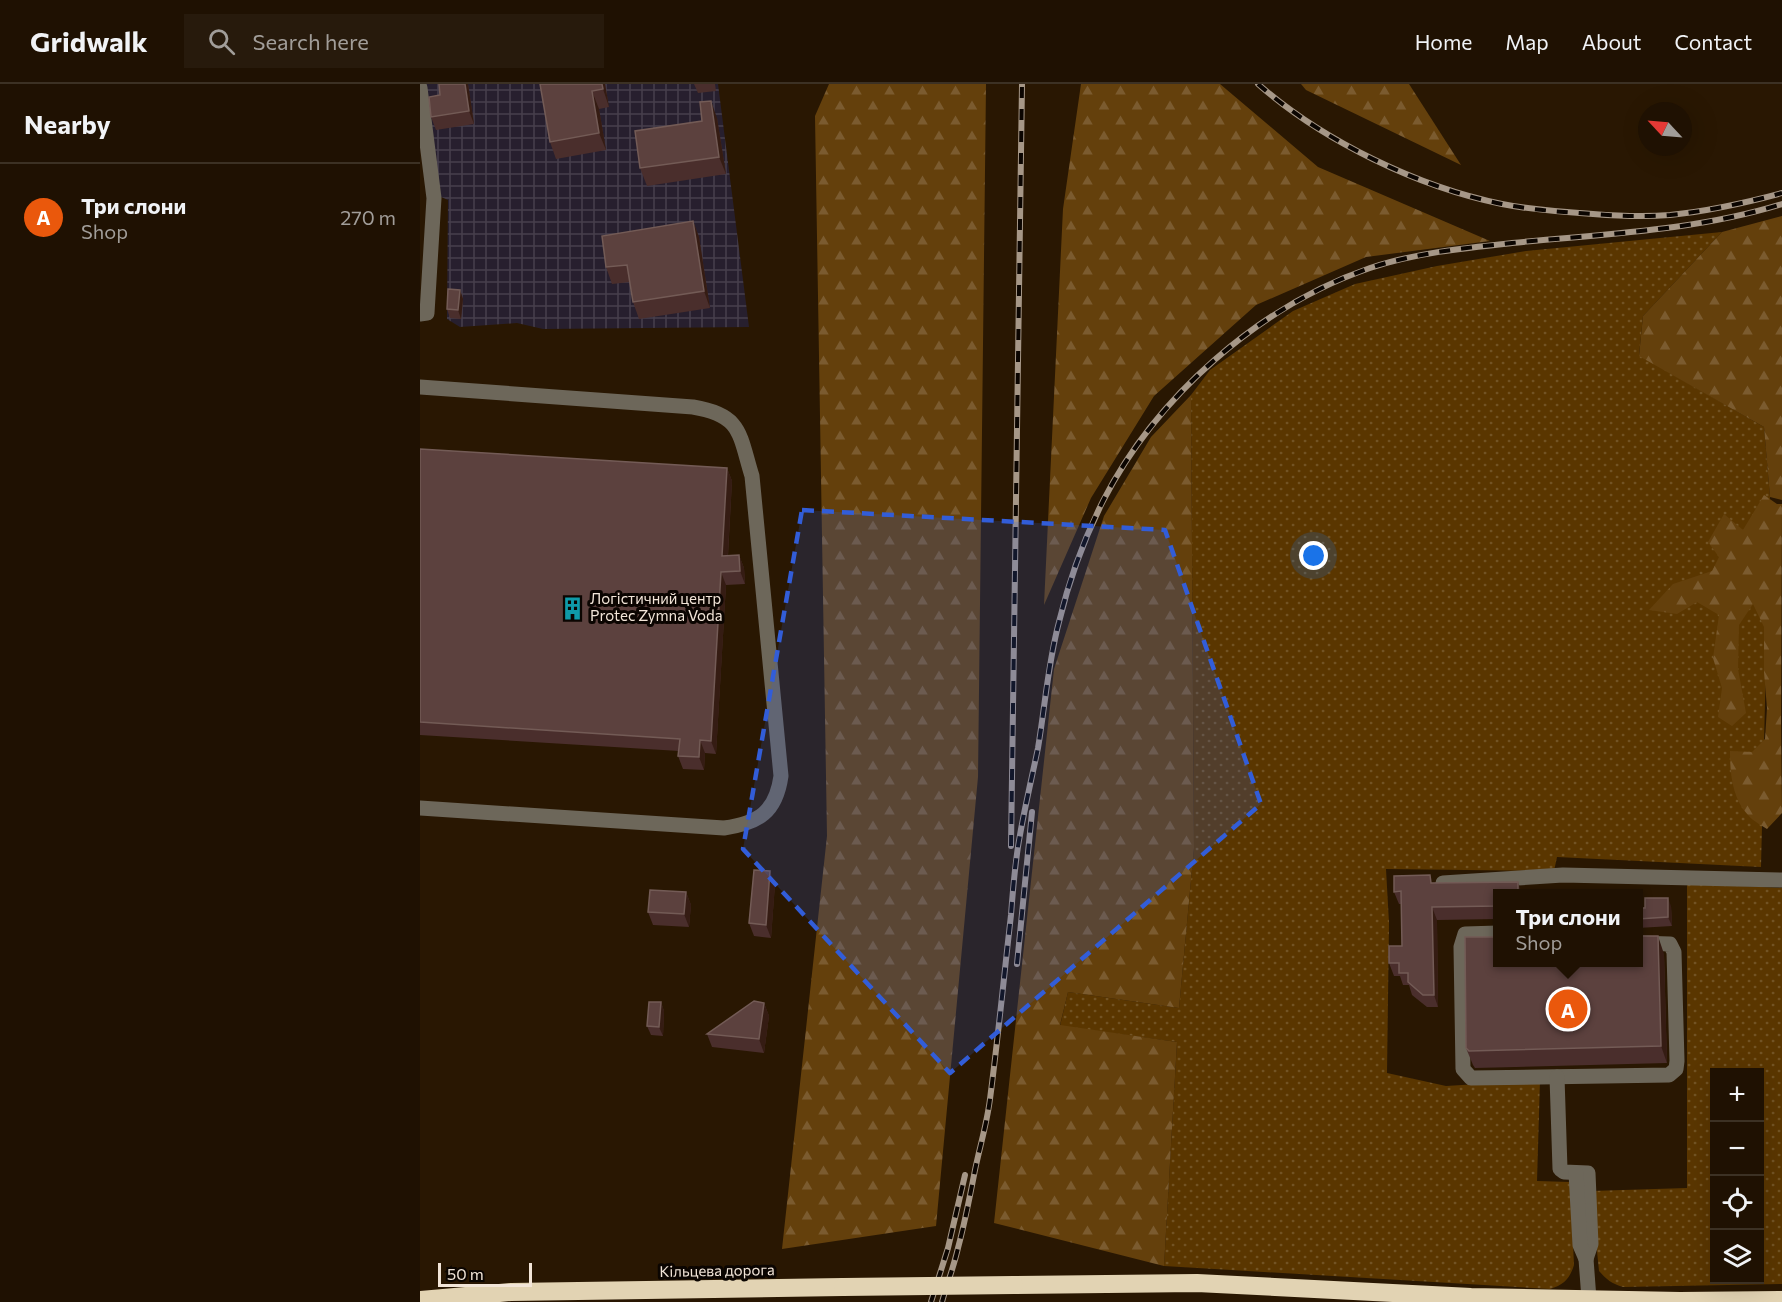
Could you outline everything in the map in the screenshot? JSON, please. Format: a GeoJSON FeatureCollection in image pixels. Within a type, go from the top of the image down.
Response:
{"type":"FeatureCollection","features":[{"type":"Feature","properties":{"kind":"highway","name":"Кільцева дорога"},"geometry":{"type":"LineString","coordinates":[[420,1300],[511,1292],[1197,1283],[1394,1294],[1680,1301],[1782,1300]]}},
{"type":"Feature","properties":{"kind":"street"},"geometry":{"type":"LineString","coordinates":[[420,88],[434,198],[427,313],[420,314]]}},
{"type":"Feature","properties":{"kind":"street"},"geometry":{"type":"LineString","coordinates":[[420,387],[693,407],[722,415],[733,424],[752,476],[781,776],[779,791],[775,801],[768,809],[755,820],[740,826],[724,828],[420,808]]}},
{"type":"Feature","properties":{"kind":"street"},"geometry":{"type":"LineString","coordinates":[[1443,883],[1563,875],[1782,880]]}},
{"type":"Feature","properties":{"kind":"street"},"geometry":{"type":"LineString","coordinates":[[1493,933],[1465,934],[1461,947],[1462,1069],[1471,1078],[1669,1075],[1676,1069],[1674,952],[1670,944],[1643,942]]}},
{"type":"Feature","properties":{"kind":"street"},"geometry":{"type":"LineString","coordinates":[[1557,1077],[1560,1169],[1564,1172],[1576,1173],[1580,1245],[1586,1259],[1589,1299]]}},
{"type":"Feature","properties":{"kind":"highlighted area"},"geometry":{"type":"Polygon","coordinates":[[[802,510],[1165,530],[1261,804],[950,1073],[743,849],[802,510]]]}},
{"type":"Feature","properties":{"kind":"shaded area"},"geometry":{"type":"Polygon","coordinates":[[[423,84],[718,84],[749,327],[543,329],[517,323],[460,327],[447,319],[448,200],[439,196],[423,84]]]}},
{"type":"Feature","properties":{"kind":"shaded area"},"geometry":{"type":"Polygon","coordinates":[[[1722,232],[1643,316],[1639,355],[1764,427],[1770,497],[1761,867],[1557,857],[1554,871],[1386,869],[1389,923],[1387,1073],[1446,1086],[1540,1080],[1537,1181],[1570,1182],[1574,1265],[1571,1274],[1563,1283],[1550,1289],[1164,1266],[1177,1042],[1060,1026],[1068,992],[1179,1008],[1194,848],[1191,395],[1210,370],[1293,311],[1355,284],[1437,266],[1526,251],[1722,232]]]}},
{"type":"Feature","properties":{"kind":"shaded area"},"geometry":{"type":"Polygon","coordinates":[[[1687,883],[1782,888],[1782,1284],[1623,1287],[1612,1283],[1599,1271],[1591,1191],[1687,1188],[1687,883]]]}},
{"type":"Feature","properties":{"kind":"green space"},"geometry":{"type":"Polygon","coordinates":[[[829,84],[986,84],[978,777],[936,1226],[782,1249],[827,836],[815,116],[829,84]]]}},
{"type":"Feature","properties":{"kind":"green space"},"geometry":{"type":"Polygon","coordinates":[[[1081,84],[1220,84],[1318,167],[1490,241],[1366,257],[1256,305],[1154,396],[1091,498],[1044,605],[1063,209],[1081,84]]]}},
{"type":"Feature","properties":{"kind":"green space"},"geometry":{"type":"Polygon","coordinates":[[[1301,84],[1409,84],[1461,165],[1306,90],[1301,84]]]}},
{"type":"Feature","properties":{"kind":"green space"},"geometry":{"type":"Polygon","coordinates":[[[1782,216],[1782,500],[1770,497],[1764,427],[1639,356],[1643,316],[1722,232],[1782,216]]]}},
{"type":"Feature","properties":{"kind":"green space"},"geometry":{"type":"Polygon","coordinates":[[[1191,395],[1194,848],[1179,1008],[1068,992],[1060,1025],[1177,1042],[1164,1266],[994,1223],[1054,669],[1104,516],[1151,437],[1191,395]]]}},
{"type":"Feature","properties":{"kind":"green space"},"geometry":{"type":"Polygon","coordinates":[[[1764,495],[1777,504],[1782,504],[1782,813],[1767,829],[1752,819],[1738,801],[1731,768],[1730,751],[1752,752],[1765,739],[1767,708],[1764,627],[1753,604],[1739,625],[1738,669],[1746,713],[1732,726],[1718,717],[1722,688],[1713,658],[1719,615],[1697,602],[1677,614],[1649,610],[1673,584],[1712,571],[1719,557],[1708,542],[1724,514],[1743,530],[1764,495]]]}},
{"type":"Feature","properties":{"kind":"building"},"geometry":{"type":"Polygon","coordinates":[[[439,84],[465,84],[469,111],[431,117],[429,97],[440,95],[439,84]]]}},
{"type":"Feature","properties":{"kind":"building"},"geometry":{"type":"Polygon","coordinates":[[[540,84],[602,84],[603,89],[592,91],[599,133],[550,142],[540,84]]]}},
{"type":"Feature","properties":{"kind":"building"},"geometry":{"type":"Polygon","coordinates":[[[711,101],[719,157],[640,168],[635,131],[702,121],[700,102],[711,101]]]}},
{"type":"Feature","properties":{"kind":"building"},"geometry":{"type":"Polygon","coordinates":[[[693,221],[704,291],[633,302],[627,265],[606,267],[602,236],[693,221]]]}},
{"type":"Feature","properties":{"kind":"building"},"geometry":{"type":"Polygon","coordinates":[[[448,289],[460,290],[458,310],[447,309],[448,289]]]}},
{"type":"Feature","properties":{"kind":"building","name":"Логістичний центр Protec Zymna Voda"},"geometry":{"type":"Polygon","coordinates":[[[420,449],[727,468],[722,556],[739,555],[740,571],[721,572],[711,741],[700,740],[699,757],[678,756],[680,739],[420,722],[420,449]]]}},
{"type":"Feature","properties":{"kind":"building"},"geometry":{"type":"Polygon","coordinates":[[[754,870],[770,871],[766,925],[749,923],[754,870]]]}},
{"type":"Feature","properties":{"kind":"building"},"geometry":{"type":"Polygon","coordinates":[[[1430,875],[1431,883],[1518,882],[1518,889],[1493,889],[1493,906],[1432,907],[1434,995],[1423,995],[1408,982],[1408,973],[1399,973],[1399,963],[1389,963],[1389,946],[1402,946],[1401,891],[1394,892],[1394,876],[1430,875]]]}},
{"type":"Feature","properties":{"kind":"building"},"geometry":{"type":"Polygon","coordinates":[[[650,890],[686,892],[684,914],[648,912],[650,890]]]}},
{"type":"Feature","properties":{"kind":"building"},"geometry":{"type":"Polygon","coordinates":[[[1645,898],[1668,898],[1668,917],[1643,919],[1643,908],[1645,908],[1645,898]]]}},
{"type":"Feature","properties":{"kind":"building"},"geometry":{"type":"Polygon","coordinates":[[[1643,936],[1658,936],[1661,1046],[1469,1051],[1466,1048],[1465,937],[1493,937],[1493,967],[1643,967],[1643,936]]]}},
{"type":"Feature","properties":{"kind":"building"},"geometry":{"type":"Polygon","coordinates":[[[754,1001],[764,1003],[759,1039],[707,1034],[754,1001]]]}},
{"type":"Feature","properties":{"kind":"building"},"geometry":{"type":"Polygon","coordinates":[[[649,1002],[661,1002],[659,1027],[647,1026],[649,1002]]]}},
{"type":"Feature","properties":{"kind":"railway"},"geometry":{"type":"LineString","coordinates":[[1011,846],[1022,84]]}},
{"type":"Feature","properties":{"kind":"railway"},"geometry":{"type":"LineString","coordinates":[[1258,84],[1312,124],[1373,159],[1438,186],[1502,204],[1622,216],[1660,216],[1712,209],[1782,193]]}},
{"type":"Feature","properties":{"kind":"railway"},"geometry":{"type":"LineString","coordinates":[[942,1302],[955,1262],[989,1108],[1017,855],[1038,748],[1055,637],[1072,575],[1096,515],[1125,463],[1151,426],[1215,360],[1251,331],[1289,306],[1329,285],[1370,268],[1404,258],[1458,249],[1682,226],[1782,204]]}},
{"type":"Feature","properties":{"kind":"railway"},"geometry":{"type":"LineString","coordinates":[[1017,964],[1032,812]]}},
{"type":"Feature","properties":{"kind":"railway"},"geometry":{"type":"LineString","coordinates":[[931,1302],[948,1248],[965,1175]]}},
{"type":"Feature","properties":{"kind":"place","name":"Логістичний центр Protec Zymna Voda"},"geometry":{"type":"Point","coordinates":[572,608]}},
{"type":"Feature","properties":{"kind":"place","name":"Три слони"},"geometry":{"type":"Point","coordinates":[1568,1009]}}]}
